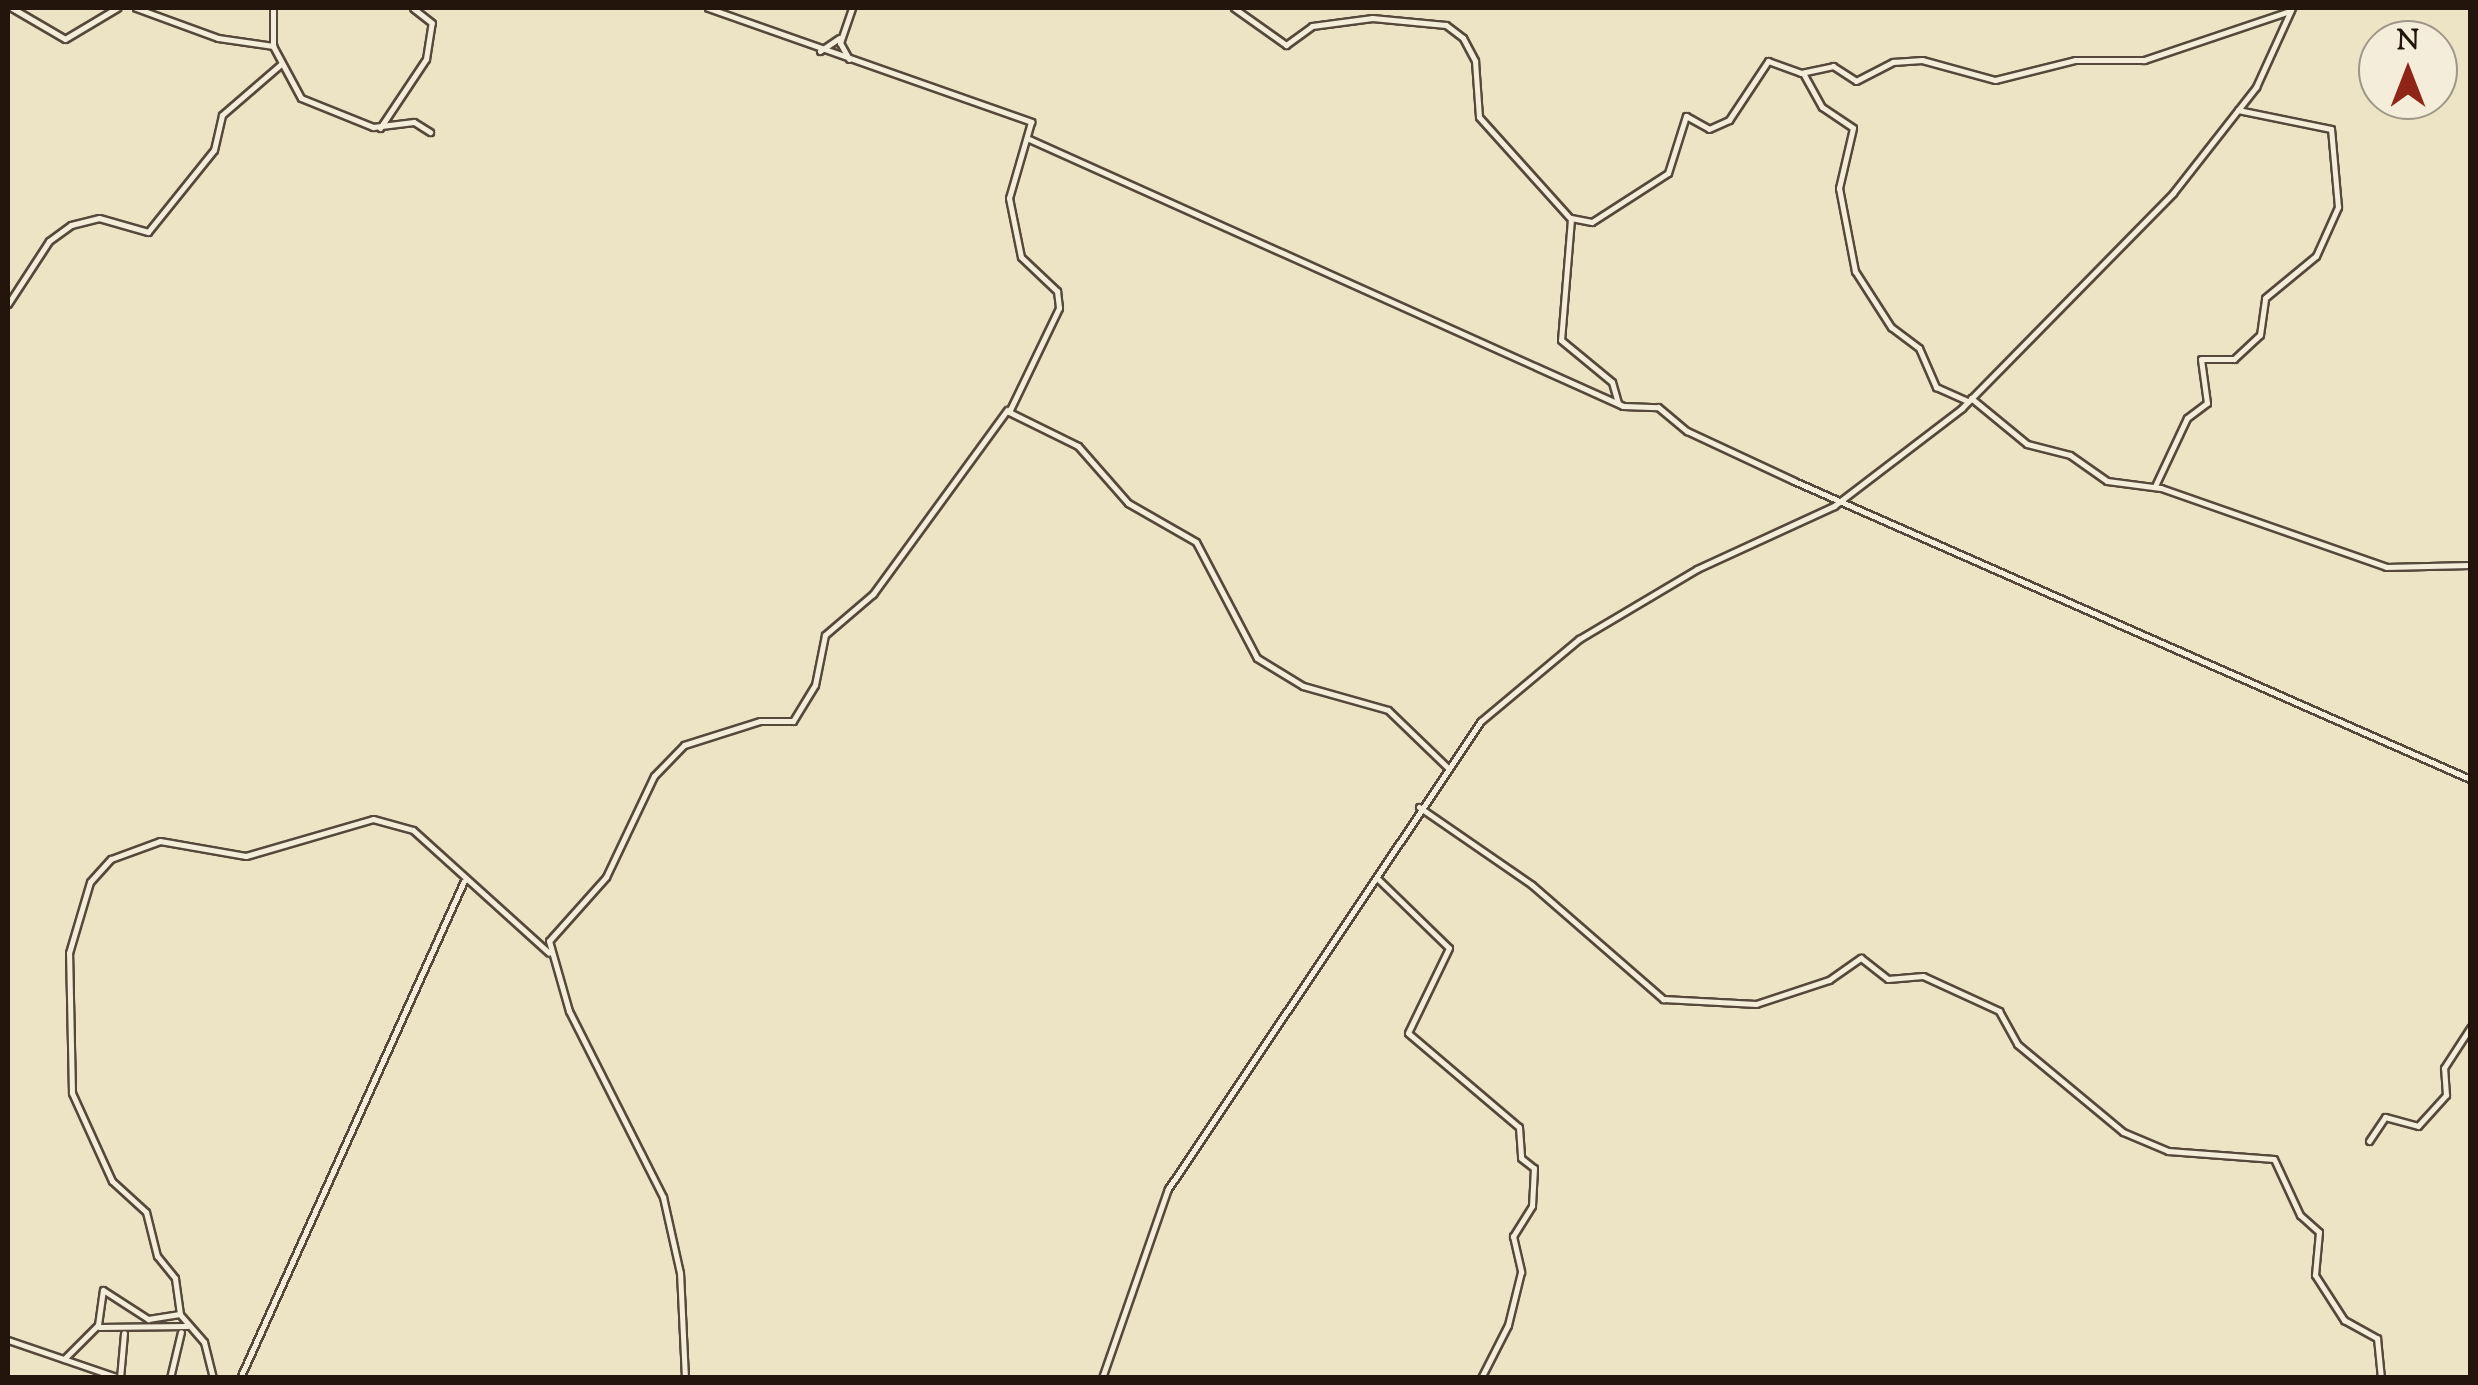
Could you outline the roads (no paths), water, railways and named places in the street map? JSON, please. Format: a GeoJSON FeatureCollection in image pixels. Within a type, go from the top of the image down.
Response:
{"type":"FeatureCollection","features":[{"type":"Feature","properties":{"kind":"street"},"geometry":{"type":"LineString","coordinates":[[15,8],[65,39],[117,8]]}},
{"type":"Feature","properties":{"kind":"street"},"geometry":{"type":"LineString","coordinates":[[136,8],[273,46]]}},
{"type":"Feature","properties":{"kind":"street"},"geometry":{"type":"LineString","coordinates":[[273,8],[273,46],[306,101],[380,128],[414,122],[430,132]]}},
{"type":"Feature","properties":{"kind":"street"},"geometry":{"type":"LineString","coordinates":[[380,128],[426,59],[432,23],[413,8]]}},
{"type":"Feature","properties":{"kind":"street"},"geometry":{"type":"LineString","coordinates":[[551,956],[552,936],[606,877],[654,776],[678,751],[714,732],[793,722],[814,685],[824,635],[874,594],[1007,410],[1059,308],[1056,291],[1018,249],[1009,188],[1029,139],[1028,119],[820,51],[708,8]]}},
{"type":"Feature","properties":{"kind":"street"},"geometry":{"type":"LineString","coordinates":[[820,51],[841,36],[852,8]]}},
{"type":"Feature","properties":{"kind":"street"},"geometry":{"type":"LineString","coordinates":[[1234,8],[1286,45],[1312,26],[1368,19],[1450,28],[1475,61],[1479,117],[1570,218],[1592,222],[1668,173],[1686,116],[1709,129],[1724,123],[1768,61],[1803,73],[1833,66],[1856,81],[1893,62],[1922,60],[1995,80],[2075,60],[2144,60],[2291,10]]}},
{"type":"Feature","properties":{"kind":"street"},"geometry":{"type":"LineString","coordinates":[[1102,1378],[1168,1189],[1378,878],[1446,766],[1514,687],[1579,639],[1697,569],[1842,501],[1970,400],[2166,201],[2238,110],[2291,10]]}},
{"type":"Feature","properties":{"kind":"street"},"geometry":{"type":"LineString","coordinates":[[841,36],[851,61]]}},
{"type":"Feature","properties":{"kind":"street"},"geometry":{"type":"LineString","coordinates":[[8,304],[48,241],[71,225],[99,218],[148,232],[214,150],[222,116],[281,64]]}},
{"type":"Feature","properties":{"kind":"street"},"geometry":{"type":"LineString","coordinates":[[1803,73],[1821,105],[1852,128],[1839,188],[1856,271],[1891,326],[1919,348],[1932,382],[1970,400],[2028,444],[2070,455],[2107,481],[2154,486],[2378,566],[2470,565]]}},
{"type":"Feature","properties":{"kind":"street"},"geometry":{"type":"LineString","coordinates":[[2154,486],[2188,418],[2207,403],[2201,359],[2234,359],[2260,335],[2263,302],[2326,243],[2338,207],[2330,130],[2238,110]]}},
{"type":"Feature","properties":{"kind":"street"},"geometry":{"type":"LineString","coordinates":[[1029,139],[1618,403],[1658,407],[1687,432],[2470,779]]}},
{"type":"Feature","properties":{"kind":"street"},"geometry":{"type":"LineString","coordinates":[[1570,218],[1562,340],[1612,382],[1618,403]]}},
{"type":"Feature","properties":{"kind":"street"},"geometry":{"type":"LineString","coordinates":[[1007,410],[1078,446],[1128,504],[1196,542],[1260,660],[1303,686],[1388,710],[1446,766]]}},
{"type":"Feature","properties":{"kind":"street"},"geometry":{"type":"LineString","coordinates":[[1418,807],[1532,885],[1670,1001],[1700,994],[1756,1004],[1828,980],[1861,958],[1883,977],[1923,976],[2000,1011],[2017,1044],[2116,1128],[2168,1151],[2274,1160],[2300,1215],[2319,1232],[2315,1275],[2344,1320],[2377,1338],[2381,1378]]}},
{"type":"Feature","properties":{"kind":"street"},"geometry":{"type":"LineString","coordinates":[[170,1378],[185,1329],[176,1278],[157,1256],[146,1212],[112,1180],[72,1094],[68,961],[90,882],[111,860],[160,841],[246,856],[371,819],[413,830],[464,881],[493,895],[551,956],[663,1197],[680,1273],[685,1378]]}},
{"type":"Feature","properties":{"kind":"street"},"geometry":{"type":"LineString","coordinates":[[1378,878],[1449,948],[1408,1034],[1519,1127],[1521,1158],[1534,1168],[1534,1202],[1513,1240],[1521,1268],[1508,1325],[1481,1378]]}},
{"type":"Feature","properties":{"kind":"street"},"geometry":{"type":"LineString","coordinates":[[240,1378],[464,881]]}},
{"type":"Feature","properties":{"kind":"street"},"geometry":{"type":"LineString","coordinates":[[2369,1141],[2385,1117],[2418,1126],[2446,1095],[2444,1068],[2470,1028]]}},
{"type":"Feature","properties":{"kind":"street"},"geometry":{"type":"LineString","coordinates":[[64,1359],[97,1326],[103,1290],[148,1318],[180,1314]]}},
{"type":"Feature","properties":{"kind":"street"},"geometry":{"type":"LineString","coordinates":[[97,1326],[124,1332],[185,1329],[204,1342],[213,1378]]}},
{"type":"Feature","properties":{"kind":"street"},"geometry":{"type":"LineString","coordinates":[[8,1340],[120,1378],[124,1332]]}}]}
